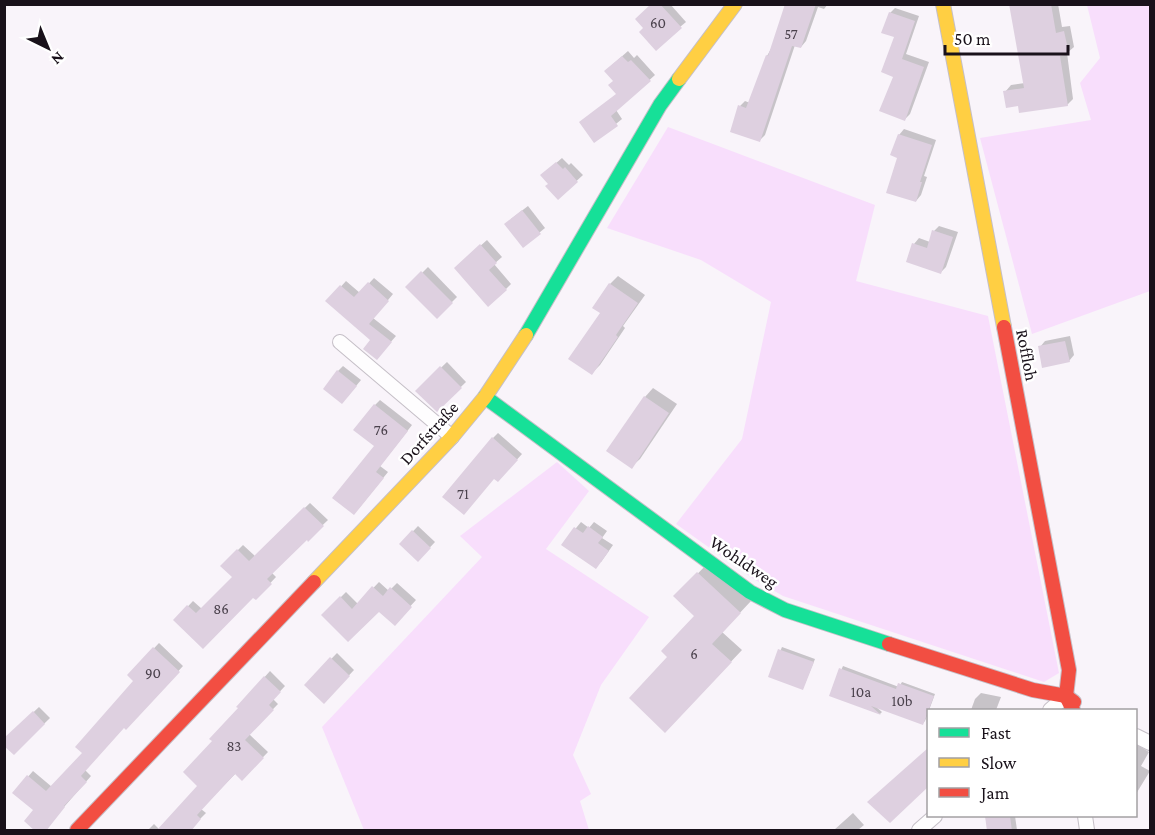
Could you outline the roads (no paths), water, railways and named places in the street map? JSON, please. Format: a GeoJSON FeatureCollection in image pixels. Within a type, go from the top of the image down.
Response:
{"type":"FeatureCollection","features":[{"type":"Feature","properties":{"kind":"street","name":"Dorfstraße"},"geometry":{"type":"LineString","coordinates":[[77,831],[452,437],[485,397],[529,331],[660,105],[735,4]]}},
{"type":"Feature","properties":{"kind":"street","name":"Roffloh"},"geometry":{"type":"LineString","coordinates":[[943,4],[1069,670],[1066,696],[1072,709]]}},
{"type":"Feature","properties":{"kind":"street"},"geometry":{"type":"LineString","coordinates":[[340,342],[452,437]]}},
{"type":"Feature","properties":{"kind":"street","name":"Wohldweg"},"geometry":{"type":"LineString","coordinates":[[485,397],[750,592],[785,610],[1033,690],[1066,696],[1083,709]]}},
{"type":"Feature","properties":{"kind":"street"},"geometry":{"type":"LineString","coordinates":[[1052,709],[1066,696]]}},
{"type":"Feature","properties":{"kind":"street"},"geometry":{"type":"LineString","coordinates":[[919,831],[934,817]]}}]}
